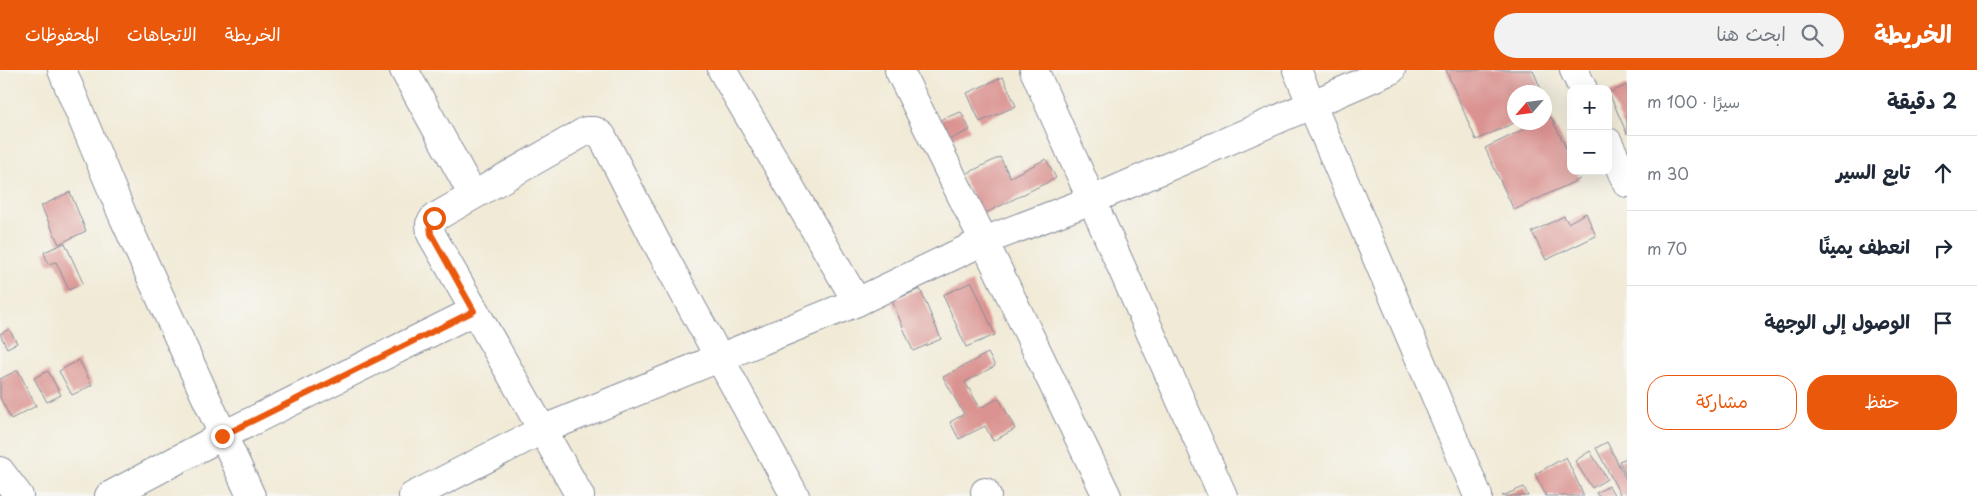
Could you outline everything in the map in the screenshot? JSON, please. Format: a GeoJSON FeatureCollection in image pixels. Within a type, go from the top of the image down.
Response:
{"type":"FeatureCollection","features":[{"type":"Feature","properties":{"kind":"street"},"geometry":{"type":"LineString","coordinates":[[62,70],[123,216],[251,496]]}},
{"type":"Feature","properties":{"kind":"street"},"geometry":{"type":"LineString","coordinates":[[404,70],[473,195]]}},
{"type":"Feature","properties":{"kind":"street"},"geometry":{"type":"LineString","coordinates":[[722,70],[857,302]]}},
{"type":"Feature","properties":{"kind":"street"},"geometry":{"type":"LineString","coordinates":[[899,70],[984,241],[1106,496]]}},
{"type":"Feature","properties":{"kind":"street"},"geometry":{"type":"LineString","coordinates":[[1034,70],[1223,496]]}},
{"type":"Feature","properties":{"kind":"street"},"geometry":{"type":"LineString","coordinates":[[1296,70],[1478,496]]}},
{"type":"Feature","properties":{"kind":"street"},"geometry":{"type":"LineString","coordinates":[[413,496],[544,429],[857,302],[984,241],[1092,200],[1311,103],[1391,70]]}},
{"type":"Feature","properties":{"kind":"street"},"geometry":{"type":"LineString","coordinates":[[1574,70],[1581,85]]}},
{"type":"Feature","properties":{"kind":"street"},"geometry":{"type":"LineString","coordinates":[[580,496],[544,429],[431,234],[430,224],[434,218],[586,131],[595,131],[602,136],[655,240],[720,357],[785,492]]}},
{"type":"Feature","properties":{"kind":"street"},"geometry":{"type":"LineString","coordinates":[[1612,151],[1627,183]]}},
{"type":"Feature","properties":{"kind":"street"},"geometry":{"type":"LineString","coordinates":[[109,496],[222,436],[474,311]]}},
{"type":"Feature","properties":{"kind":"street"},"geometry":{"type":"LineString","coordinates":[[0,471],[20,496]]}},
{"type":"Feature","properties":{"kind":"building"},"geometry":{"type":"Polygon","coordinates":[[[1446,70],[1533,70],[1539,85],[1507,85],[1507,126],[1476,140],[1446,70]]]}},
{"type":"Feature","properties":{"kind":"building"},"geometry":{"type":"Polygon","coordinates":[[[1003,77],[1016,106],[980,122],[967,93],[1003,77]]]}},
{"type":"Feature","properties":{"kind":"building"},"geometry":{"type":"Polygon","coordinates":[[[1627,85],[1627,134],[1612,100],[1612,92],[1627,85]]]}},
{"type":"Feature","properties":{"kind":"building"},"geometry":{"type":"Polygon","coordinates":[[[961,112],[970,130],[942,143],[934,122],[961,112]]]}},
{"type":"Feature","properties":{"kind":"building"},"geometry":{"type":"Polygon","coordinates":[[[1552,119],[1567,150],[1567,175],[1578,175],[1580,179],[1514,210],[1485,148],[1522,130],[1552,130],[1552,119]]]}},
{"type":"Feature","properties":{"kind":"building"},"geometry":{"type":"Polygon","coordinates":[[[1000,157],[1010,177],[1046,159],[1056,178],[982,215],[962,176],[1000,157]]]}},
{"type":"Feature","properties":{"kind":"building"},"geometry":{"type":"Polygon","coordinates":[[[70,192],[86,231],[59,244],[41,206],[70,192]]]}},
{"type":"Feature","properties":{"kind":"building"},"geometry":{"type":"Polygon","coordinates":[[[1586,213],[1596,236],[1546,260],[1532,232],[1564,216],[1568,223],[1586,213]]]}},
{"type":"Feature","properties":{"kind":"building"},"geometry":{"type":"Polygon","coordinates":[[[65,243],[83,283],[69,290],[56,262],[48,264],[44,252],[65,243]]]}},
{"type":"Feature","properties":{"kind":"building"},"geometry":{"type":"Polygon","coordinates":[[[972,282],[995,335],[966,347],[943,295],[972,282]]]}},
{"type":"Feature","properties":{"kind":"building"},"geometry":{"type":"Polygon","coordinates":[[[920,289],[941,339],[913,351],[892,301],[920,289]]]}},
{"type":"Feature","properties":{"kind":"building"},"geometry":{"type":"Polygon","coordinates":[[[9,329],[17,343],[7,348],[0,334],[9,329]]]}},
{"type":"Feature","properties":{"kind":"building"},"geometry":{"type":"Polygon","coordinates":[[[988,353],[995,366],[965,382],[980,408],[999,398],[1015,429],[993,441],[985,426],[959,439],[950,422],[964,414],[943,377],[988,353]]]}},
{"type":"Feature","properties":{"kind":"building"},"geometry":{"type":"Polygon","coordinates":[[[79,360],[92,385],[72,395],[59,371],[79,360]]]}},
{"type":"Feature","properties":{"kind":"building"},"geometry":{"type":"Polygon","coordinates":[[[18,370],[36,406],[11,419],[0,398],[0,379],[18,370]]]}},
{"type":"Feature","properties":{"kind":"building"},"geometry":{"type":"Polygon","coordinates":[[[48,371],[61,395],[47,402],[34,378],[48,371]]]}},
{"type":"Feature","properties":{"kind":"building"},"geometry":{"type":"Polygon","coordinates":[[[1607,442],[1627,481],[1627,496],[1621,496],[1596,448],[1607,442]]]}},
{"type":"Feature","properties":{"kind":"building"},"geometry":{"type":"Polygon","coordinates":[[[1590,451],[1607,479],[1592,488],[1575,461],[1590,451]]]}},
{"type":"Feature","properties":{"kind":"building"},"geometry":{"type":"Polygon","coordinates":[[[1566,457],[1584,496],[1546,496],[1535,474],[1566,457]]]}},
{"type":"Feature","properties":{"kind":"building"},"geometry":{"type":"Polygon","coordinates":[[[1627,458],[1627,477],[1619,461],[1627,458]]]}},
{"type":"Feature","properties":{"kind":"building"},"geometry":{"type":"Polygon","coordinates":[[[1609,486],[1615,496],[1598,496],[1596,493],[1609,486]]]}},
{"type":"Feature","properties":{"kind":"building"},"geometry":{"type":"Polygon","coordinates":[[[1524,487],[1528,496],[1502,496],[1524,487]]]}},
{"type":"Feature","properties":{"kind":"route"},"geometry":{"type":"LineString","coordinates":[[222,436],[474,311],[431,234],[430,224],[434,218]]}}]}
